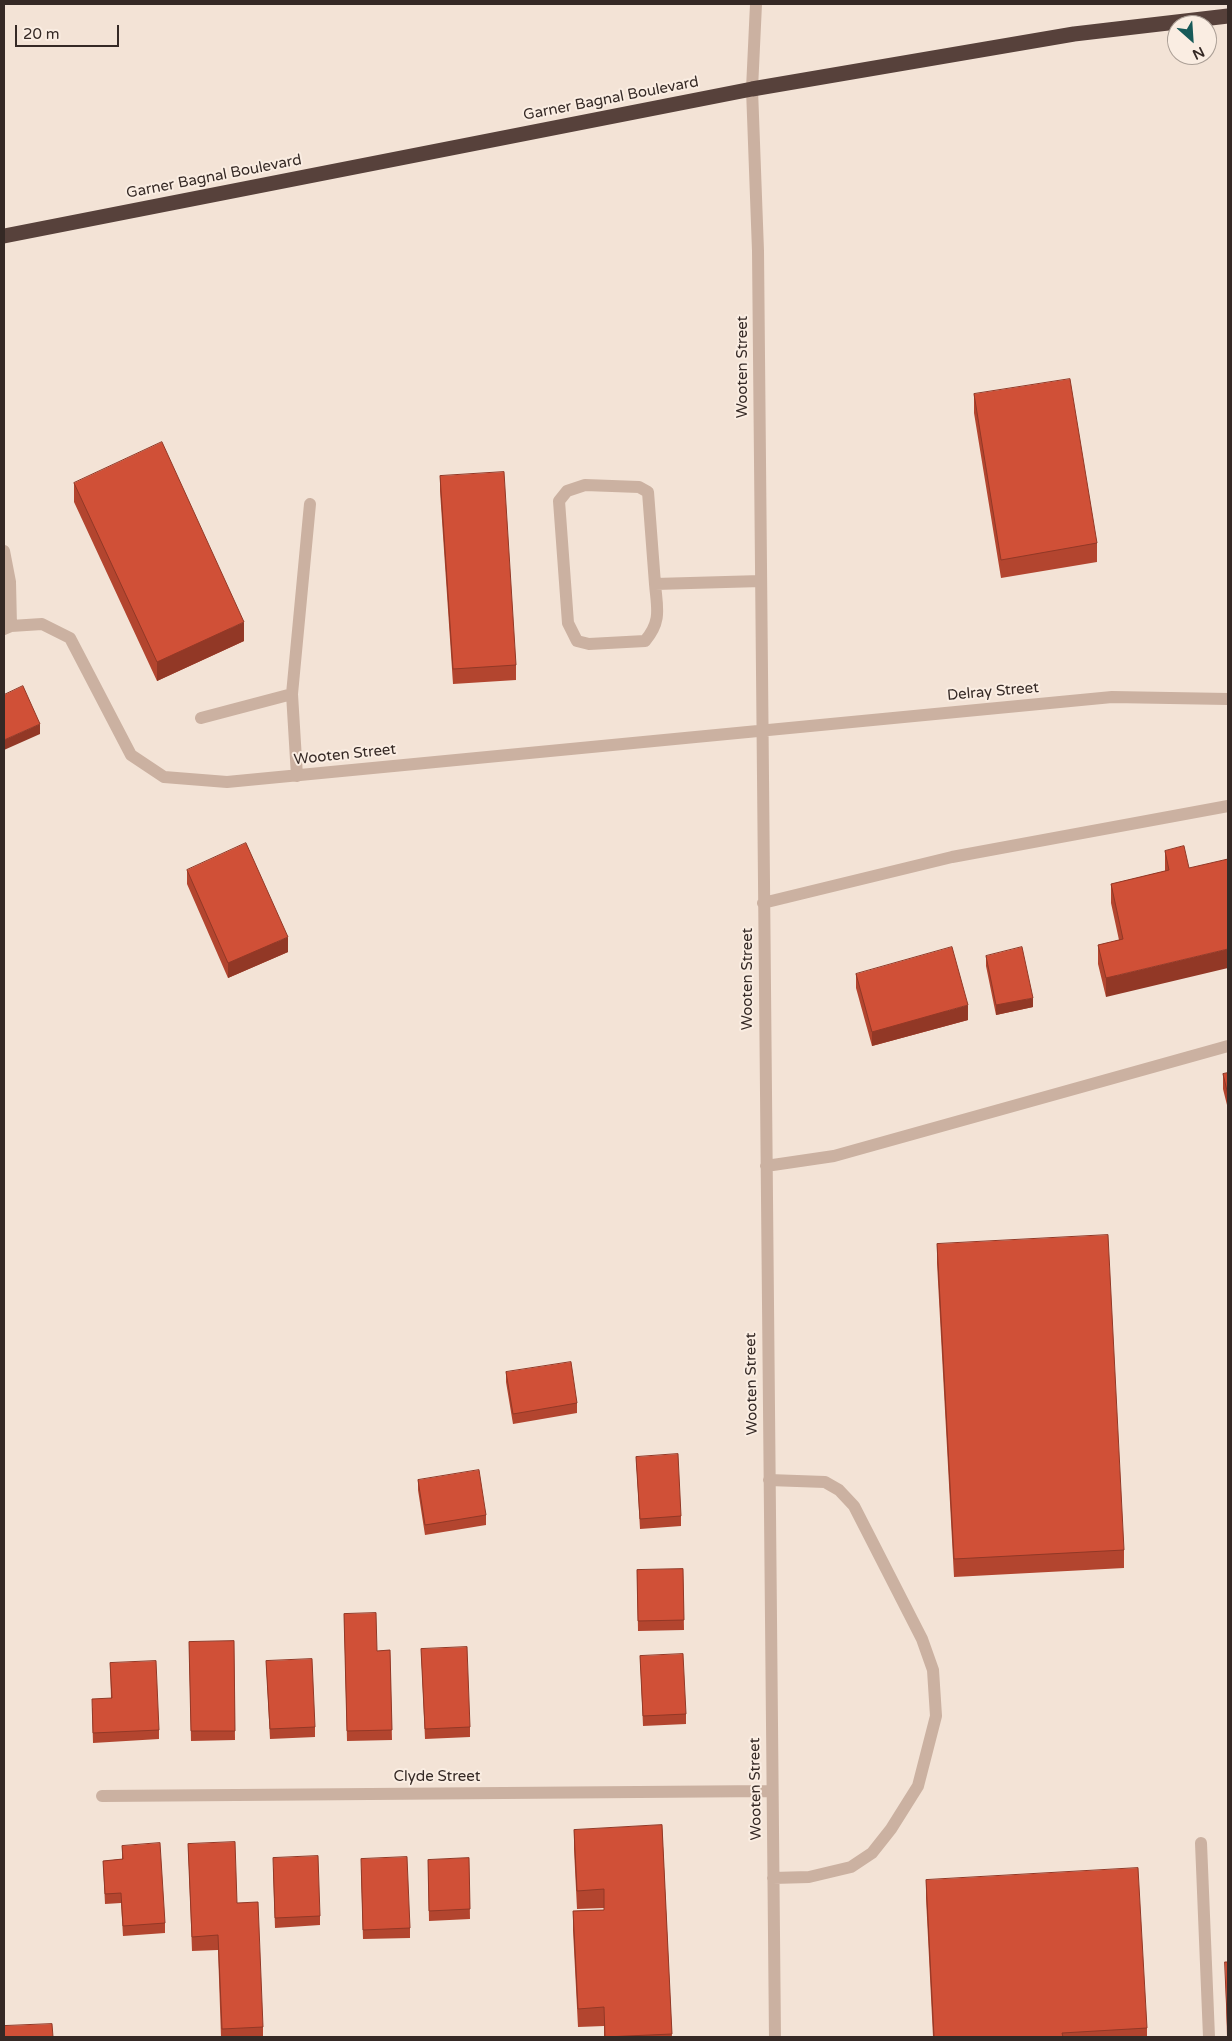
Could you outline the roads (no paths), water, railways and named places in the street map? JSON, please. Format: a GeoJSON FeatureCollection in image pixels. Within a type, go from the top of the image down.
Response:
{"type":"FeatureCollection","features":[{"type":"Feature","properties":{"kind":"highway","name":"Garner Bagnal Boulevard"},"geometry":{"type":"LineString","coordinates":[[4,236],[752,89],[1074,34],[1228,16]]}},
{"type":"Feature","properties":{"kind":"street","name":"Wooten Street"},"geometry":{"type":"LineString","coordinates":[[756,4],[752,89],[758,251],[775,2037]]}},
{"type":"Feature","properties":{"kind":"street"},"geometry":{"type":"LineString","coordinates":[[585,486],[640,487],[648,492],[655,584],[658,618],[652,632],[645,641],[589,644],[577,641],[568,623],[559,501],[566,491],[585,486]]}},
{"type":"Feature","properties":{"kind":"street"},"geometry":{"type":"LineString","coordinates":[[297,776],[292,694],[310,504]]}},
{"type":"Feature","properties":{"kind":"street"},"geometry":{"type":"LineString","coordinates":[[4,551],[10,582],[7,628]]}},
{"type":"Feature","properties":{"kind":"street"},"geometry":{"type":"LineString","coordinates":[[655,584],[760,581]]}},
{"type":"Feature","properties":{"kind":"street","name":"Wooten Street"},"geometry":{"type":"LineString","coordinates":[[7,628],[42,624],[70,638],[131,755],[164,777],[228,782],[762,731]]}},
{"type":"Feature","properties":{"kind":"street"},"geometry":{"type":"LineString","coordinates":[[201,718],[292,694]]}},
{"type":"Feature","properties":{"kind":"street","name":"Delray Street"},"geometry":{"type":"LineString","coordinates":[[762,731],[1112,697],[1228,699]]}},
{"type":"Feature","properties":{"kind":"street"},"geometry":{"type":"LineString","coordinates":[[764,903],[952,858],[1228,806]]}},
{"type":"Feature","properties":{"kind":"street"},"geometry":{"type":"LineString","coordinates":[[766,1166],[834,1156],[1228,1046]]}},
{"type":"Feature","properties":{"kind":"street"},"geometry":{"type":"LineString","coordinates":[[769,1480],[825,1482],[839,1490],[854,1506],[922,1639],[933,1670],[936,1716],[918,1786],[891,1828],[872,1853],[852,1867],[809,1878],[773,1878]]}},
{"type":"Feature","properties":{"kind":"street","name":"Clyde Street"},"geometry":{"type":"LineString","coordinates":[[102,1796],[772,1791]]}},
{"type":"Feature","properties":{"kind":"street"},"geometry":{"type":"LineString","coordinates":[[1201,1843],[1208,2037]]}}]}
